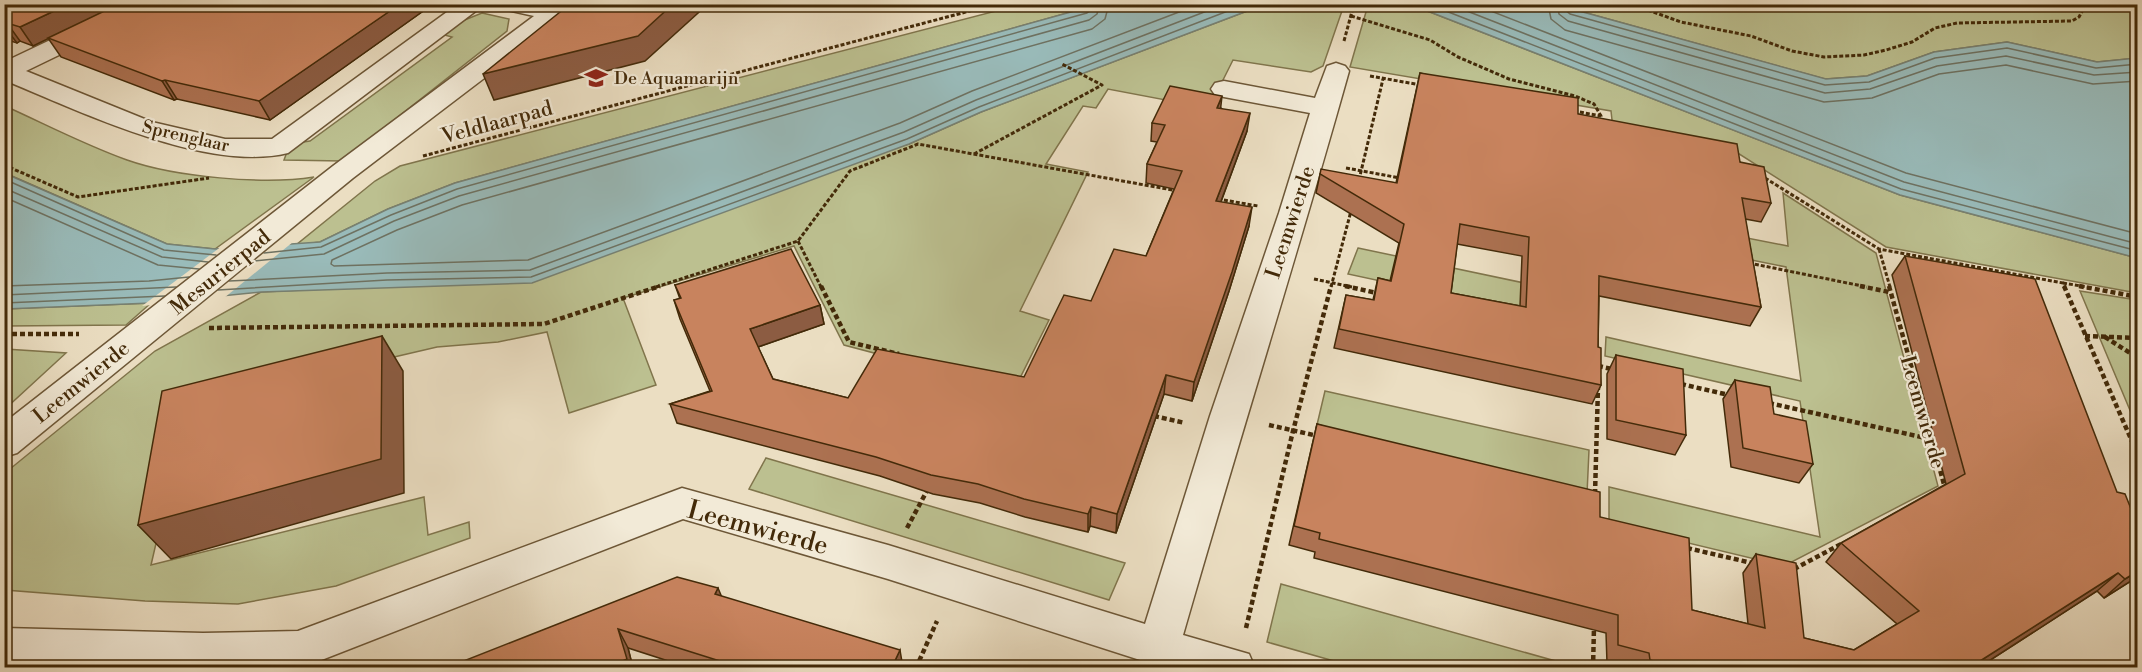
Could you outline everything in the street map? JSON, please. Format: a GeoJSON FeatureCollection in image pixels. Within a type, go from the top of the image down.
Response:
{"type":"FeatureCollection","features":[{"type":"Feature","properties":{"kind":"street","name":"Sprenglaar"},"geometry":{"type":"LineString","coordinates":[[5,71],[146,4]]}},
{"type":"Feature","properties":{"kind":"street","name":"Sprenglaar"},"geometry":{"type":"LineString","coordinates":[[5,71],[143,128],[225,147],[278,147],[474,4]]}},
{"type":"Feature","properties":{"kind":"street"},"geometry":{"type":"LineString","coordinates":[[511,4],[560,9]]}},
{"type":"Feature","properties":{"kind":"street","name":"Mesurierpad"},"geometry":{"type":"LineString","coordinates":[[147,330],[343,172],[560,9]]}},
{"type":"Feature","properties":{"kind":"street","name":"Leemwierde"},"geometry":{"type":"LineString","coordinates":[[1159,647],[1225,424],[1294,213],[1310,162],[1323,108],[1336,71]]}},
{"type":"Feature","properties":{"kind":"street"},"geometry":{"type":"LineString","coordinates":[[1224,89],[1323,108]]}},
{"type":"Feature","properties":{"kind":"street","name":"Leemwierde"},"geometry":{"type":"LineString","coordinates":[[4,443],[147,330]]}},
{"type":"Feature","properties":{"kind":"street","name":"Leemwierde"},"geometry":{"type":"LineString","coordinates":[[4,647],[203,652],[291,659],[682,503],[888,562],[1159,647],[1240,651]]}},
{"type":"Feature","properties":{"kind":"path"},"geometry":{"type":"LineString","coordinates":[[968,4],[973,11]]}},
{"type":"Feature","properties":{"kind":"path","name":"Veldlaarpad"},"geometry":{"type":"LineString","coordinates":[[422,157],[996,4]]}},
{"type":"Feature","properties":{"kind":"path"},"geometry":{"type":"LineString","coordinates":[[1354,4],[1336,71],[1429,87]]}},
{"type":"Feature","properties":{"kind":"path"},"geometry":{"type":"LineString","coordinates":[[1631,4],[1681,22],[1751,36],[1808,54],[1833,57],[1864,55],[1893,49],[1912,42],[1935,28],[1957,23],[2072,21],[2079,17],[2086,4]]}},
{"type":"Feature","properties":{"kind":"path"},"geometry":{"type":"LineString","coordinates":[[1351,16],[1430,40],[1458,57],[1509,79],[1575,96],[1594,104],[1601,116],[1600,125]]}},
{"type":"Feature","properties":{"kind":"path"},"geometry":{"type":"LineString","coordinates":[[974,154],[1102,86],[1062,64]]}},
{"type":"Feature","properties":{"kind":"path"},"geometry":{"type":"LineString","coordinates":[[1358,182],[1383,79]]}},
{"type":"Feature","properties":{"kind":"path"},"geometry":{"type":"LineString","coordinates":[[1567,110],[1601,116]]}},
{"type":"Feature","properties":{"kind":"path"},"geometry":{"type":"LineString","coordinates":[[4,334],[106,334],[147,330],[544,324],[798,241],[850,171],[918,144],[1180,192]]}},
{"type":"Feature","properties":{"kind":"path"},"geometry":{"type":"LineString","coordinates":[[1310,162],[1406,179]]}},
{"type":"Feature","properties":{"kind":"path"},"geometry":{"type":"LineString","coordinates":[[4,165],[78,197],[215,177]]}},
{"type":"Feature","properties":{"kind":"path"},"geometry":{"type":"LineString","coordinates":[[1764,178],[1879,249],[2138,297]]}},
{"type":"Feature","properties":{"kind":"path"},"geometry":{"type":"LineString","coordinates":[[1214,198],[1294,213]]}},
{"type":"Feature","properties":{"kind":"path"},"geometry":{"type":"LineString","coordinates":[[1240,651],[1293,431],[1352,204]]}},
{"type":"Feature","properties":{"kind":"path"},"geometry":{"type":"LineString","coordinates":[[798,241],[849,342],[903,355]]}},
{"type":"Feature","properties":{"kind":"path","name":"Leemwierde"},"geometry":{"type":"LineString","coordinates":[[1879,249],[1889,292],[1945,488],[1935,494]]}},
{"type":"Feature","properties":{"kind":"path"},"geometry":{"type":"LineString","coordinates":[[1738,260],[1889,292]]}},
{"type":"Feature","properties":{"kind":"path"},"geometry":{"type":"LineString","coordinates":[[1275,270],[1378,293]]}},
{"type":"Feature","properties":{"kind":"path"},"geometry":{"type":"LineString","coordinates":[[2063,283],[2138,455]]}},
{"type":"Feature","properties":{"kind":"path"},"geometry":{"type":"LineString","coordinates":[[2085,336],[2138,338]]}},
{"type":"Feature","properties":{"kind":"path"},"geometry":{"type":"LineString","coordinates":[[2103,336],[2138,358]]}},
{"type":"Feature","properties":{"kind":"path"},"geometry":{"type":"LineString","coordinates":[[1595,500],[1598,357]]}},
{"type":"Feature","properties":{"kind":"path"},"geometry":{"type":"LineString","coordinates":[[1598,366],[1621,371]]}},
{"type":"Feature","properties":{"kind":"path"},"geometry":{"type":"LineString","coordinates":[[1678,383],[1736,396]]}},
{"type":"Feature","properties":{"kind":"path"},"geometry":{"type":"LineString","coordinates":[[1758,401],[1930,439]]}},
{"type":"Feature","properties":{"kind":"path"},"geometry":{"type":"LineString","coordinates":[[1153,415],[1293,431],[1328,439]]}},
{"type":"Feature","properties":{"kind":"path"},"geometry":{"type":"LineString","coordinates":[[888,562],[934,479]]}},
{"type":"Feature","properties":{"kind":"path"},"geometry":{"type":"LineString","coordinates":[[1788,572],[1851,538]]}},
{"type":"Feature","properties":{"kind":"path"},"geometry":{"type":"LineString","coordinates":[[1686,547],[1754,564]]}},
{"type":"Feature","properties":{"kind":"path"},"geometry":{"type":"LineString","coordinates":[[916,668],[953,584]]}},
{"type":"Feature","properties":{"kind":"path"},"geometry":{"type":"LineString","coordinates":[[1593,668],[1594,620]]}},
{"type":"Feature","properties":{"kind":"green space"},"geometry":{"type":"Polygon","coordinates":[[[1019,5],[1096,5],[455,183],[388,209],[320,242],[296,245],[375,181],[400,166],[1019,5]]]}},
{"type":"Feature","properties":{"kind":"green space"},"geometry":{"type":"Polygon","coordinates":[[[1263,5],[1344,5],[1323,66],[1311,72],[1233,60],[1219,88],[1213,109],[1108,89],[1096,108],[1083,106],[1046,164],[1088,172],[1020,311],[1049,320],[1014,390],[844,345],[794,246],[623,298],[656,385],[569,413],[547,332],[498,342],[437,347],[188,405],[151,565],[424,497],[428,535],[469,522],[470,538],[336,586],[238,604],[145,601],[5,590],[5,473],[155,351],[261,292],[388,286],[909,144],[981,112],[1263,5]]]}},
{"type":"Feature","properties":{"kind":"green space"},"geometry":{"type":"Polygon","coordinates":[[[1368,5],[1412,5],[1900,195],[2137,258],[2137,293],[1886,247],[1733,150],[1613,129],[1611,111],[1350,67],[1368,5]]]}},
{"type":"Feature","properties":{"kind":"green space"},"geometry":{"type":"Polygon","coordinates":[[[1568,5],[2137,5],[2137,58],[2097,62],[2007,42],[1934,52],[1867,76],[1825,79],[1572,9],[1568,5]]]}},
{"type":"Feature","properties":{"kind":"green space"},"geometry":{"type":"Polygon","coordinates":[[[482,13],[509,19],[507,31],[342,161],[284,160],[290,144],[310,141],[452,37],[441,34],[462,21],[482,13]]]}},
{"type":"Feature","properties":{"kind":"green space"},"geometry":{"type":"Polygon","coordinates":[[[5,106],[96,148],[147,166],[194,175],[246,180],[314,177],[215,249],[167,244],[5,173],[5,106]]]}},
{"type":"Feature","properties":{"kind":"green space"},"geometry":{"type":"Polygon","coordinates":[[[1783,193],[1876,253],[1938,486],[1784,566],[1609,524],[1609,487],[1820,537],[1800,401],[1605,356],[1606,337],[1801,381],[1786,267],[1603,230],[1604,210],[1788,246],[1783,193]]]}},
{"type":"Feature","properties":{"kind":"green space"},"geometry":{"type":"Polygon","coordinates":[[[1358,248],[1586,296],[1586,325],[1348,274],[1358,248]]]}},
{"type":"Feature","properties":{"kind":"green space"},"geometry":{"type":"Polygon","coordinates":[[[2080,291],[2137,300],[2137,427],[2080,291]]]}},
{"type":"Feature","properties":{"kind":"green space"},"geometry":{"type":"Polygon","coordinates":[[[151,303],[126,325],[5,326],[4,309],[151,303]]]}},
{"type":"Feature","properties":{"kind":"green space"},"geometry":{"type":"Polygon","coordinates":[[[5,349],[66,353],[5,409],[5,349]]]}},
{"type":"Feature","properties":{"kind":"green space"},"geometry":{"type":"Polygon","coordinates":[[[1325,391],[1589,450],[1587,494],[1316,429],[1325,391]]]}},
{"type":"Feature","properties":{"kind":"green space"},"geometry":{"type":"Polygon","coordinates":[[[766,458],[1125,563],[1109,600],[749,489],[766,458]]]}},
{"type":"Feature","properties":{"kind":"green space"},"geometry":{"type":"Polygon","coordinates":[[[1281,584],[1577,667],[1355,667],[1267,642],[1281,584]]]}},
{"type":"Feature","properties":{"kind":"water"},"geometry":{"type":"Polygon","coordinates":[[[1096,5],[1263,5],[981,112],[909,144],[532,283],[261,292],[151,303],[5,309],[4,173],[167,244],[215,249],[320,242],[388,209],[455,183],[1096,5]]]}},
{"type":"Feature","properties":{"kind":"water"},"geometry":{"type":"Polygon","coordinates":[[[1412,5],[1568,5],[1572,9],[1826,79],[1867,76],[1934,52],[2007,42],[2097,62],[2137,58],[2137,258],[1900,195],[1412,5]]]}},
{"type":"Feature","properties":{"kind":"pier"},"geometry":{"type":"Polygon","coordinates":[[[293,242],[224,298],[142,306],[222,246],[293,242]]]}},
{"type":"Feature","properties":{"kind":"building"},"geometry":{"type":"Polygon","coordinates":[[[4,4],[69,4],[20,27],[4,24],[4,4]]]}},
{"type":"Feature","properties":{"kind":"building"},"geometry":{"type":"Polygon","coordinates":[[[119,4],[400,4],[259,101],[162,81],[48,38],[119,4]]]}},
{"type":"Feature","properties":{"kind":"building"},"geometry":{"type":"Polygon","coordinates":[[[570,4],[673,4],[638,36],[483,74],[570,4]]]}},
{"type":"Feature","properties":{"kind":"building"},"geometry":{"type":"Polygon","coordinates":[[[1420,73],[1578,98],[1578,114],[1737,144],[1740,162],[1764,167],[1771,203],[1742,198],[1761,307],[1599,276],[1598,347],[1601,348],[1601,385],[1339,329],[1346,295],[1374,300],[1378,278],[1391,281],[1404,224],[1320,174],[1321,169],[1397,183],[1420,73]],[[1460,224],[1451,293],[1526,307],[1529,237],[1460,224]]]}},
{"type":"Feature","properties":{"kind":"building"},"geometry":{"type":"Polygon","coordinates":[[[1170,86],[1222,96],[1217,108],[1250,113],[1216,201],[1252,207],[1194,382],[1166,375],[1117,514],[1091,507],[1088,514],[1024,499],[978,484],[931,475],[876,457],[670,404],[712,391],[674,300],[681,298],[675,285],[791,249],[820,305],[750,329],[773,379],[848,398],[877,349],[1024,377],[1064,295],[1091,301],[1114,249],[1146,256],[1182,171],[1147,164],[1165,125],[1152,123],[1170,86]]]}},
{"type":"Feature","properties":{"kind":"building"},"geometry":{"type":"Polygon","coordinates":[[[1905,256],[2035,279],[2117,492],[2125,494],[2138,526],[2138,571],[2125,579],[2118,573],[1969,668],[1677,668],[1650,660],[1649,653],[1618,645],[1618,615],[1319,539],[1320,533],[1294,526],[1317,424],[1600,492],[1600,517],[1689,538],[1692,610],[1765,628],[1756,554],[1796,563],[1804,638],[1854,650],[1919,611],[1841,543],[1965,474],[1905,256]]]}},
{"type":"Feature","properties":{"kind":"building"},"geometry":{"type":"Polygon","coordinates":[[[382,336],[381,459],[138,525],[162,391],[382,336]]]}},
{"type":"Feature","properties":{"kind":"building"},"geometry":{"type":"Polygon","coordinates":[[[1616,355],[1683,369],[1686,435],[1616,420],[1616,355]]]}},
{"type":"Feature","properties":{"kind":"building"},"geometry":{"type":"Polygon","coordinates":[[[1735,380],[1770,387],[1774,414],[1806,421],[1813,464],[1743,448],[1735,380]]]}},
{"type":"Feature","properties":{"kind":"building"},"geometry":{"type":"Polygon","coordinates":[[[677,577],[718,588],[715,594],[900,650],[893,668],[742,668],[618,629],[627,659],[607,668],[446,668],[677,577]]]}},
{"type":"Feature","properties":{"kind":"place","name":"De Aquamarijn"},"geometry":{"type":"Point","coordinates":[596,78]}}]}
